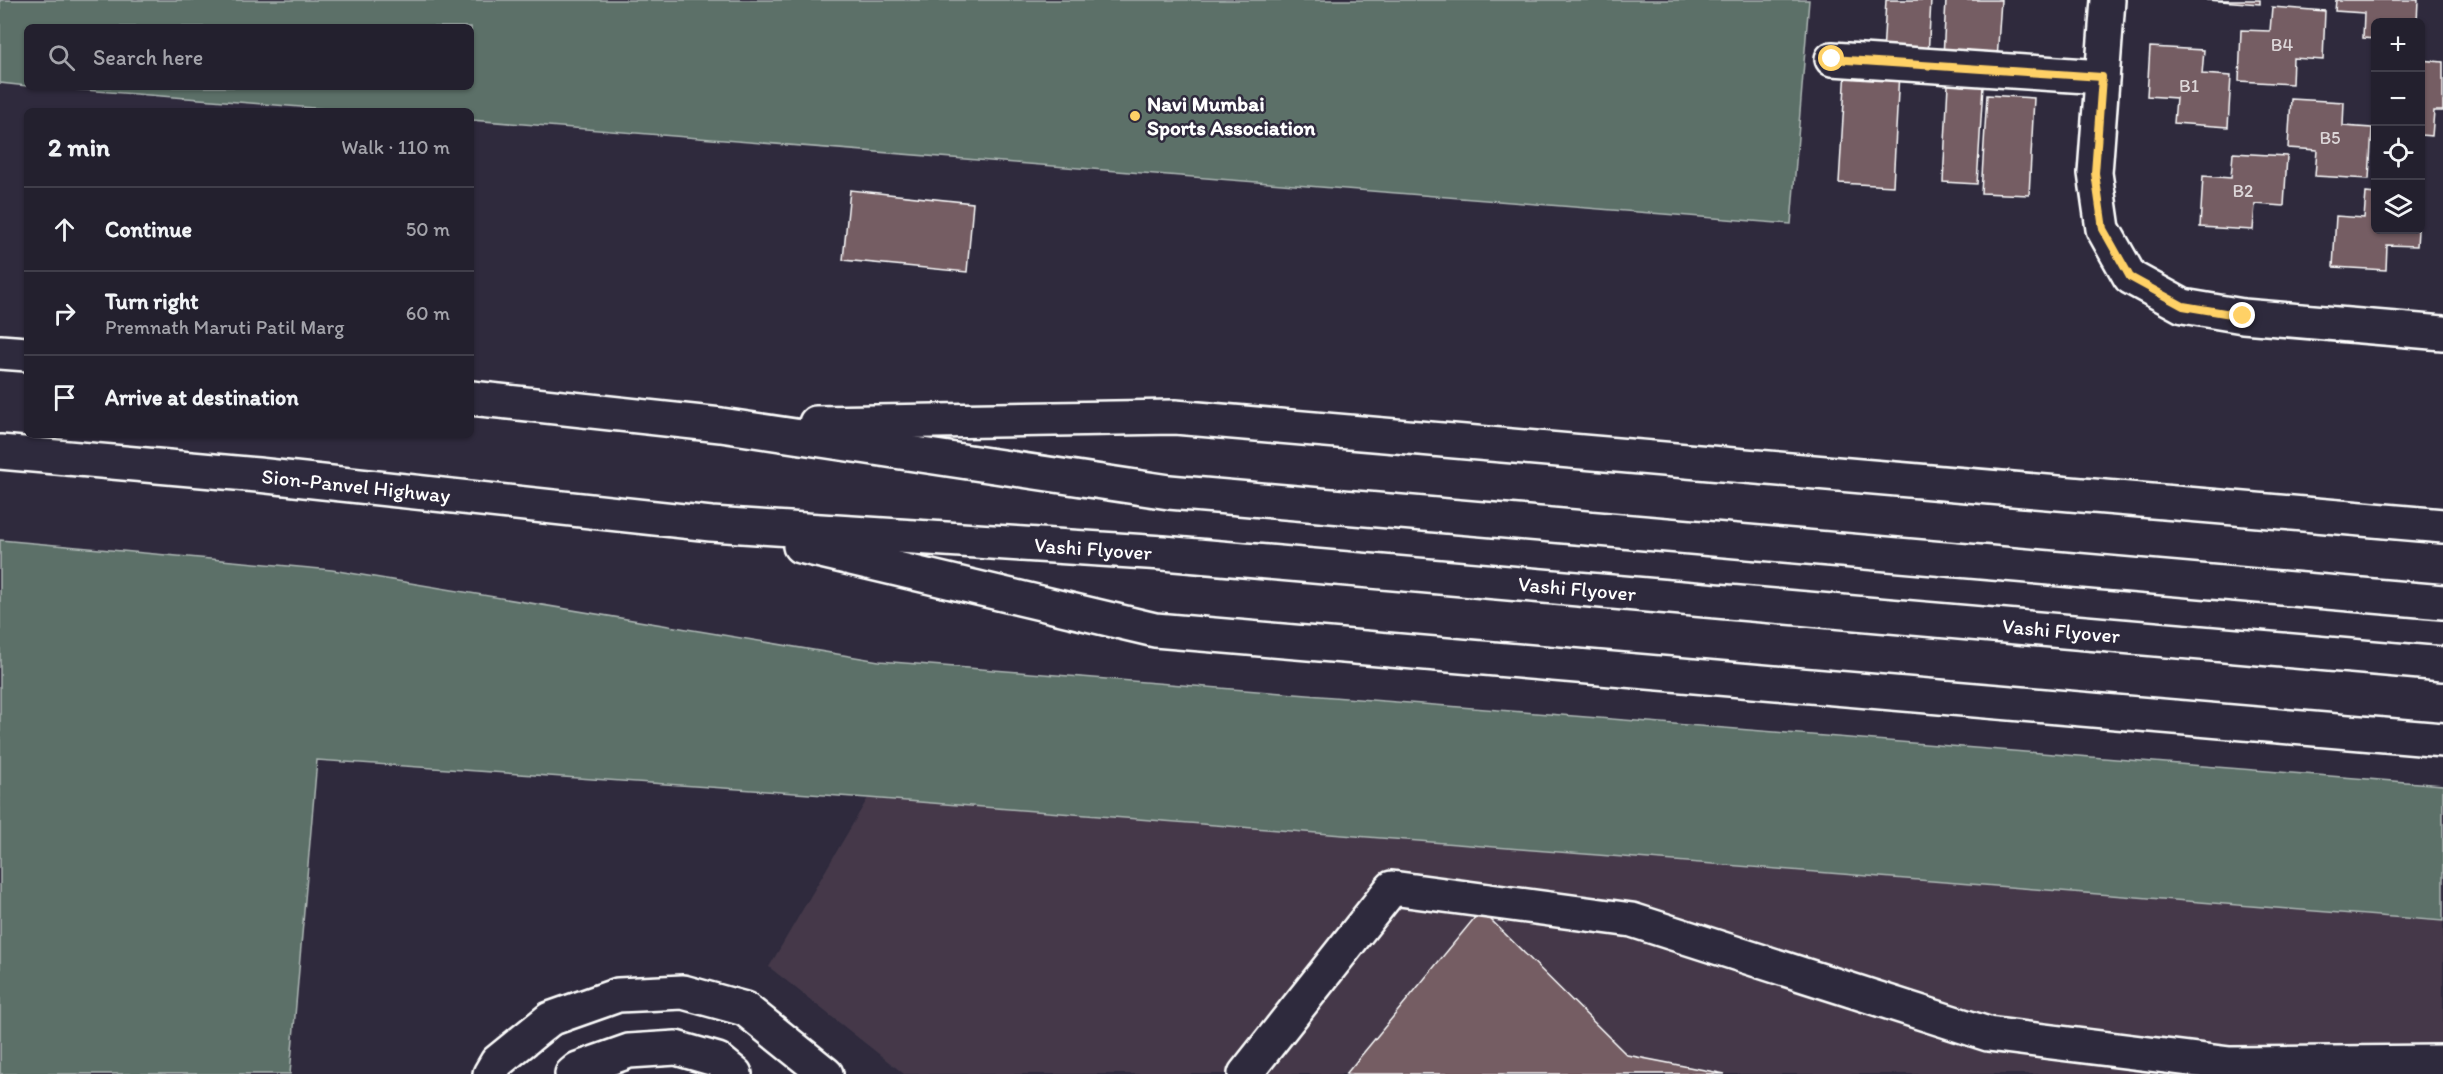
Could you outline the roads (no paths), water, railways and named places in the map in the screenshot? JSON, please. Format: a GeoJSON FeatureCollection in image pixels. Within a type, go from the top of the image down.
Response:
{"type":"FeatureCollection","features":[{"type":"Feature","properties":{"kind":"main road"},"geometry":{"type":"LineString","coordinates":[[2108,0],[2095,173],[2103,229],[2130,277],[2183,306],[2243,316],[2443,333]]}},
{"type":"Feature","properties":{"kind":"main road"},"geometry":{"type":"LineString","coordinates":[[1832,59],[2102,77]]}},
{"type":"Feature","properties":{"kind":"main road"},"geometry":{"type":"LineString","coordinates":[[0,352],[24,354]]}},
{"type":"Feature","properties":{"kind":"main road"},"geometry":{"type":"LineString","coordinates":[[474,398],[721,425],[1168,492],[2443,602]]}},
{"type":"Feature","properties":{"kind":"main road"},"geometry":{"type":"LineString","coordinates":[[721,425],[1175,417],[2443,526]]}},
{"type":"Feature","properties":{"kind":"main road","name":"Sion-Panvel Highway"},"geometry":{"type":"LineString","coordinates":[[0,452],[258,475],[711,524]]}},
{"type":"Feature","properties":{"kind":"main road"},"geometry":{"type":"LineString","coordinates":[[711,524],[1155,630],[2443,740]]}},
{"type":"Feature","properties":{"kind":"main road","name":"Vashi Flyover"},"geometry":{"type":"LineString","coordinates":[[711,524],[1163,554],[2443,664]]}},
{"type":"Feature","properties":{"kind":"main road"},"geometry":{"type":"LineString","coordinates":[[1245,1074],[1392,888],[1632,920],[1988,1034],[2230,1064],[2443,1062]]}},
{"type":"Feature","properties":{"kind":"main road"},"geometry":{"type":"LineString","coordinates":[[490,1074],[497,1062],[550,1019],[618,995],[683,992],[745,1009],[826,1074]]}},
{"type":"Feature","properties":{"kind":"main road"},"geometry":{"type":"LineString","coordinates":[[572,1074],[578,1069],[629,1051],[676,1048],[718,1060],[735,1074]]}},
{"type":"Feature","properties":{"kind":"place","name":"Navi Mumbai Sports Association"},"geometry":{"type":"Point","coordinates":[1135,116]}}]}
